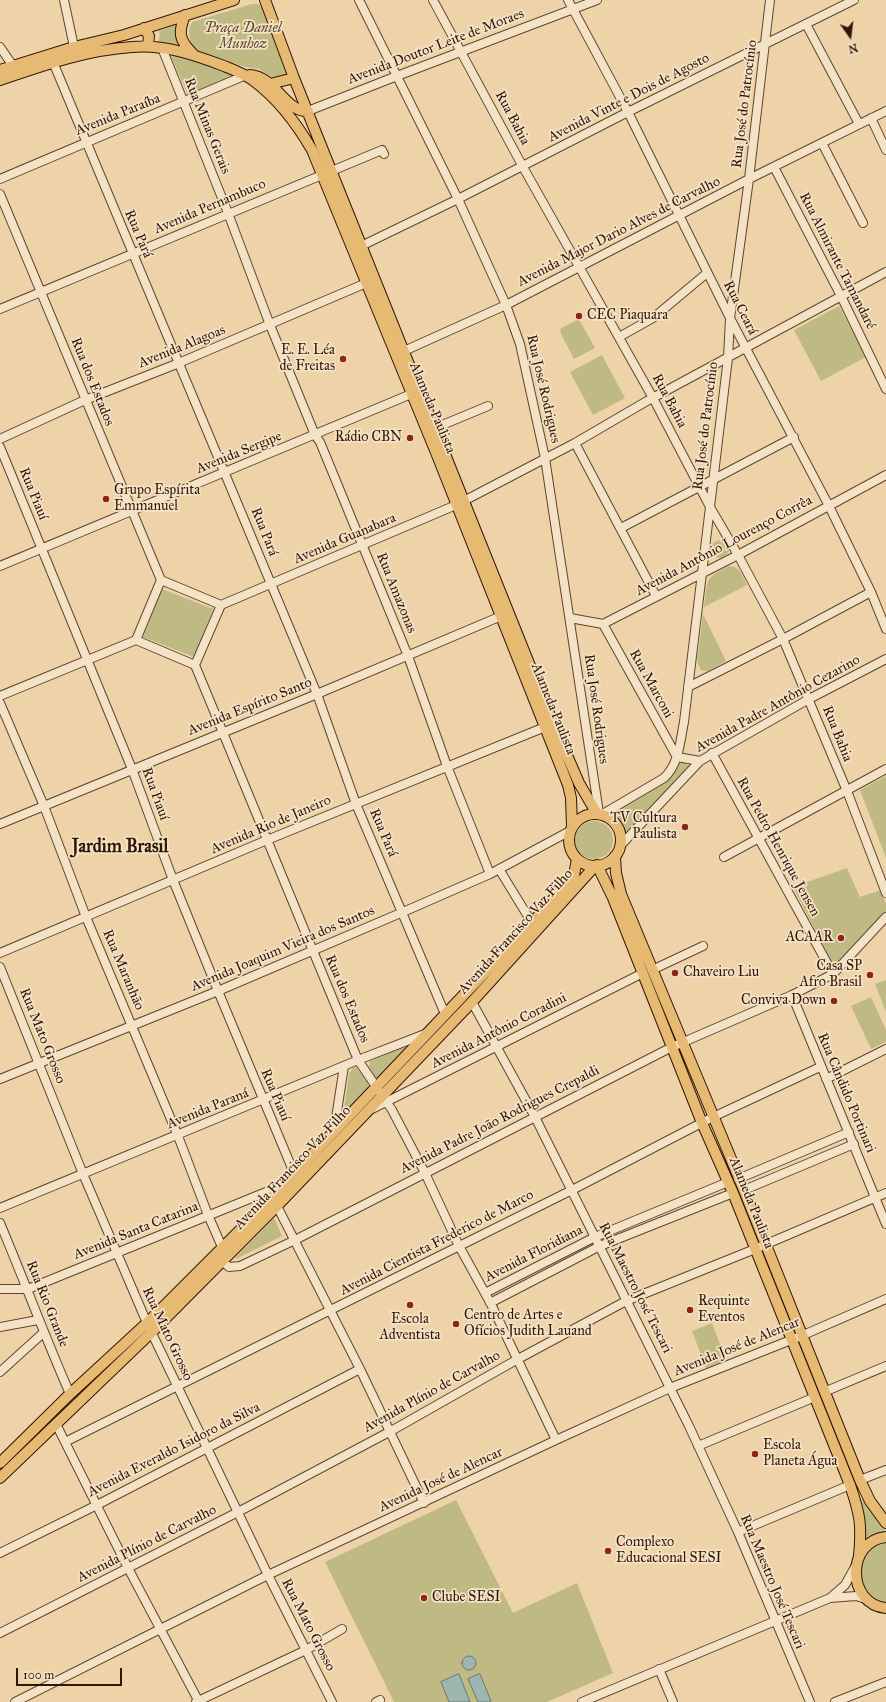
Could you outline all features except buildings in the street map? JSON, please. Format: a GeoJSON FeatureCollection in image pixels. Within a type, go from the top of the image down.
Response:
{"type":"FeatureCollection","features":[{"type":"Feature","properties":{"kind":"main road"},"geometry":{"type":"LineString","coordinates":[[0,70],[74,46],[124,35],[234,0]]}},
{"type":"Feature","properties":{"kind":"main road","name":"Alameda Paulista"},"geometry":{"type":"LineString","coordinates":[[265,0],[308,112],[327,173],[356,248],[416,392],[549,725],[571,798],[571,829]]}},
{"type":"Feature","properties":{"kind":"main road"},"geometry":{"type":"LineString","coordinates":[[185,15],[180,33],[184,44],[193,54]]}},
{"type":"Feature","properties":{"kind":"main road"},"geometry":{"type":"LineString","coordinates":[[144,28],[149,36],[148,46]]}},
{"type":"Feature","properties":{"kind":"main road","name":"Alameda Paulista"},"geometry":{"type":"LineString","coordinates":[[0,80],[53,62],[83,54],[132,47],[148,46],[193,54],[246,75],[255,81],[287,112],[301,131],[327,173]]}},
{"type":"Feature","properties":{"kind":"main road"},"geometry":{"type":"LineString","coordinates":[[246,75],[257,76],[270,84],[297,110],[308,112]]}},
{"type":"Feature","properties":{"kind":"main road"},"geometry":{"type":"LineString","coordinates":[[270,84],[294,78]]}},
{"type":"Feature","properties":{"kind":"main road","name":"Alameda Paulista"},"geometry":{"type":"LineString","coordinates":[[370,281],[404,351],[416,392],[435,428],[460,503]]}},
{"type":"Feature","properties":{"kind":"main road","name":"Alameda Paulista"},"geometry":{"type":"LineString","coordinates":[[549,725],[579,783],[599,814]]}},
{"type":"Feature","properties":{"kind":"main road"},"geometry":{"type":"LineString","coordinates":[[599,814],[608,818],[617,826],[621,838],[620,846],[615,856],[610,861],[596,866],[582,863],[577,859],[570,846],[571,829],[583,817],[599,814]]}},
{"type":"Feature","properties":{"kind":"main road","name":"Alameda Paulista"},"geometry":{"type":"LineString","coordinates":[[615,856],[616,873],[621,894],[672,1048],[702,1123],[733,1193],[760,1247],[819,1394],[870,1502],[886,1523]]}},
{"type":"Feature","properties":{"kind":"main road","name":"Avenida Francisco Vaz Filho"},"geometry":{"type":"LineString","coordinates":[[0,1463],[222,1248],[334,1131],[382,1094],[425,1034],[532,923],[571,879],[574,875],[577,859]]}},
{"type":"Feature","properties":{"kind":"main road","name":"Alameda Paulista"},"geometry":{"type":"LineString","coordinates":[[596,866],[613,898],[682,1043],[738,1179],[744,1190],[760,1247]]}},
{"type":"Feature","properties":{"kind":"main road","name":"Avenida Francisco Vaz Filho"},"geometry":{"type":"LineString","coordinates":[[0,1478],[223,1262],[382,1094],[472,1002],[596,866]]}},
{"type":"Feature","properties":{"kind":"main road","name":"Alameda Paulista"},"geometry":{"type":"LineString","coordinates":[[819,1394],[859,1512],[861,1524],[859,1556]]}},
{"type":"Feature","properties":{"kind":"main road"},"geometry":{"type":"LineString","coordinates":[[885,1609],[874,1605],[866,1599],[859,1590],[855,1579],[855,1568],[859,1556],[865,1548],[873,1541],[886,1537]]}},
{"type":"Feature","properties":{"kind":"street"},"geometry":{"type":"LineString","coordinates":[[64,0],[74,46]]}},
{"type":"Feature","properties":{"kind":"street","name":"Rua José Rodrigues"},"geometry":{"type":"LineString","coordinates":[[360,0],[458,199],[506,305],[520,344],[545,458],[599,814]]}},
{"type":"Feature","properties":{"kind":"street","name":"Rua Bahia"},"geometry":{"type":"LineString","coordinates":[[433,0],[523,167],[653,398],[710,507],[738,555],[783,639],[847,791],[886,893]]}},
{"type":"Feature","properties":{"kind":"street","name":"Rua Ceará"},"geometry":{"type":"LineString","coordinates":[[568,0],[628,112],[745,348],[794,437],[829,506],[886,629]]}},
{"type":"Feature","properties":{"kind":"street","name":"Avenida Doutor Leite de Moraes"},"geometry":{"type":"LineString","coordinates":[[308,112],[397,76],[597,0]]}},
{"type":"Feature","properties":{"kind":"street","name":"Rua José do Patrocínio"},"geometry":{"type":"LineString","coordinates":[[599,814],[664,778],[671,769],[677,757],[688,687],[728,358],[730,318],[750,179],[770,0]]}},
{"type":"Feature","properties":{"kind":"street","name":"Avenida Vinte e Dois de Agosto"},"geometry":{"type":"LineString","coordinates":[[356,248],[523,167],[628,112],[854,0]]}},
{"type":"Feature","properties":{"kind":"street"},"geometry":{"type":"LineString","coordinates":[[806,24],[859,124]]}},
{"type":"Feature","properties":{"kind":"street"},"geometry":{"type":"LineString","coordinates":[[0,47],[13,66]]}},
{"type":"Feature","properties":{"kind":"street","name":"Rua Minas Gerais"},"geometry":{"type":"LineString","coordinates":[[162,48],[228,213],[270,325]]}},
{"type":"Feature","properties":{"kind":"street","name":"Rua Pará"},"geometry":{"type":"LineString","coordinates":[[53,62],[271,584],[316,694],[356,804],[445,1014]]}},
{"type":"Feature","properties":{"kind":"street","name":"Avenida Paraíba"},"geometry":{"type":"LineString","coordinates":[[0,179],[246,75]]}},
{"type":"Feature","properties":{"kind":"street","name":"Avenida Major Dario Alves de Carvalho"},"geometry":{"type":"LineString","coordinates":[[404,351],[506,305],[679,215],[886,111]]}},
{"type":"Feature","properties":{"kind":"street"},"geometry":{"type":"LineString","coordinates":[[871,118],[886,150]]}},
{"type":"Feature","properties":{"kind":"street"},"geometry":{"type":"LineString","coordinates":[[822,142],[863,223]]}},
{"type":"Feature","properties":{"kind":"street","name":"Avenida Pernambuco"},"geometry":{"type":"LineString","coordinates":[[0,309],[382,150],[384,154]]}},
{"type":"Feature","properties":{"kind":"street","name":"Rua Almirante Tamandaré"},"geometry":{"type":"LineString","coordinates":[[774,167],[841,296],[886,389]]}},
{"type":"Feature","properties":{"kind":"street","name":"Rua dos Estados"},"geometry":{"type":"LineString","coordinates":[[0,194],[161,580]]}},
{"type":"Feature","properties":{"kind":"street","name":"Avenida Guanabara"},"geometry":{"type":"LineString","coordinates":[[221,605],[460,503],[575,443],[653,398],[886,272]]}},
{"type":"Feature","properties":{"kind":"street"},"geometry":{"type":"LineString","coordinates":[[619,337],[653,318],[707,273]]}},
{"type":"Feature","properties":{"kind":"street","name":"Avenida Alagoas"},"geometry":{"type":"LineString","coordinates":[[0,439],[85,400],[179,363],[370,281]]}},
{"type":"Feature","properties":{"kind":"street","name":"Rua Amazonas"},"geometry":{"type":"LineString","coordinates":[[270,325],[408,656],[447,766],[490,874]]}},
{"type":"Feature","properties":{"kind":"street","name":"Avenida Sergipe"},"geometry":{"type":"LineString","coordinates":[[0,566],[416,392]]}},
{"type":"Feature","properties":{"kind":"street"},"geometry":{"type":"LineString","coordinates":[[435,428],[488,406]]}},
{"type":"Feature","properties":{"kind":"street"},"geometry":{"type":"LineString","coordinates":[[621,528],[794,437]]}},
{"type":"Feature","properties":{"kind":"street"},"geometry":{"type":"LineString","coordinates":[[575,443],[656,596]]}},
{"type":"Feature","properties":{"kind":"street","name":"Rua Piauí"},"geometry":{"type":"LineString","coordinates":[[0,447],[86,660],[132,769],[173,880],[294,1173]]}},
{"type":"Feature","properties":{"kind":"street","name":"Avenida Antônio Lourenço Corrêa"},"geometry":{"type":"LineString","coordinates":[[603,624],[738,555],[886,475]]}},
{"type":"Feature","properties":{"kind":"street"},"geometry":{"type":"LineString","coordinates":[[0,696],[136,640],[195,665],[221,605],[161,580],[136,640]]}},
{"type":"Feature","properties":{"kind":"street"},"geometry":{"type":"LineString","coordinates":[[688,687],[783,639],[870,592]]}},
{"type":"Feature","properties":{"kind":"street","name":"Avenida Espírito Santo"},"geometry":{"type":"LineString","coordinates":[[0,824],[408,656],[505,614]]}},
{"type":"Feature","properties":{"kind":"street"},"geometry":{"type":"LineString","coordinates":[[570,618],[603,624]]}},
{"type":"Feature","properties":{"kind":"street","name":"Rua Marconi"},"geometry":{"type":"LineString","coordinates":[[603,624],[677,757]]}},
{"type":"Feature","properties":{"kind":"street","name":"Avenida Padre Antônio Cezarino"},"geometry":{"type":"LineString","coordinates":[[620,846],[700,761],[809,699],[886,659]]}},
{"type":"Feature","properties":{"kind":"street","name":"Rua dos Estados"},"geometry":{"type":"LineString","coordinates":[[195,665],[358,1060],[392,1110],[425,1173],[460,1246],[518,1359],[556,1440]]}},
{"type":"Feature","properties":{"kind":"street","name":"Rua Maranhão"},"geometry":{"type":"LineString","coordinates":[[0,703],[44,806],[86,917],[178,1136],[222,1248]]}},
{"type":"Feature","properties":{"kind":"street","name":"Avenida Rio de Janeiro"},"geometry":{"type":"LineString","coordinates":[[0,953],[267,840],[549,725]]}},
{"type":"Feature","properties":{"kind":"street","name":"Rua Pedro Henrique Jensen"},"geometry":{"type":"LineString","coordinates":[[712,753],[833,974]]}},
{"type":"Feature","properties":{"kind":"street"},"geometry":{"type":"LineString","coordinates":[[677,757],[700,761]]}},
{"type":"Feature","properties":{"kind":"street"},"geometry":{"type":"LineString","coordinates":[[724,857],[886,769]]}},
{"type":"Feature","properties":{"kind":"street","name":"Avenida Joaquim Vieira dos Santos"},"geometry":{"type":"LineString","coordinates":[[0,1079],[218,991],[490,874],[571,829]]}},
{"type":"Feature","properties":{"kind":"street"},"geometry":{"type":"LineString","coordinates":[[499,869],[532,923]]}},
{"type":"Feature","properties":{"kind":"street","name":"Avenida Padre João Rodrigues Crepaldi"},"geometry":{"type":"LineString","coordinates":[[223,1262],[230,1267],[240,1266],[682,1043],[792,995],[833,974],[886,918]]}},
{"type":"Feature","properties":{"kind":"street","name":"Avenida Antônio Coradini"},"geometry":{"type":"LineString","coordinates":[[382,1094],[397,1097],[647,972],[703,946]]}},
{"type":"Feature","properties":{"kind":"street","name":"Rua Mato Grosso"},"geometry":{"type":"LineString","coordinates":[[0,967],[83,1174],[146,1323],[152,1332],[176,1386],[208,1448],[268,1575],[332,1702]]}},
{"type":"Feature","properties":{"kind":"street","name":"Rua Cândido Portinari"},"geometry":{"type":"LineString","coordinates":[[792,995],[820,1067],[849,1132],[886,1224]]}},
{"type":"Feature","properties":{"kind":"street","name":"Rua Maestro José Tescari"},"geometry":{"type":"LineString","coordinates":[[472,1002],[572,1190],[670,1388],[738,1532],[810,1702]]}},
{"type":"Feature","properties":{"kind":"street","name":"Avenida Paraná"},"geometry":{"type":"LineString","coordinates":[[0,1208],[178,1136],[358,1060],[425,1034]]}},
{"type":"Feature","properties":{"kind":"street"},"geometry":{"type":"LineString","coordinates":[[826,1079],[886,1049]]}},
{"type":"Feature","properties":{"kind":"street"},"geometry":{"type":"LineString","coordinates":[[334,1131],[344,1066]]}},
{"type":"Feature","properties":{"kind":"street","name":"Avenida Cientista Frederico de Marco"},"geometry":{"type":"LineString","coordinates":[[65,1442],[572,1190],[713,1117],[820,1067]]}},
{"type":"Feature","properties":{"kind":"street"},"geometry":{"type":"LineString","coordinates":[[392,1110],[397,1097]]}},
{"type":"Feature","properties":{"kind":"street"},"geometry":{"type":"LineString","coordinates":[[738,1179],[849,1132]]}},
{"type":"Feature","properties":{"kind":"street"},"geometry":{"type":"LineString","coordinates":[[744,1190],[854,1144]]}},
{"type":"Feature","properties":{"kind":"street","name":"Avenida Floridiana"},"geometry":{"type":"LineString","coordinates":[[485,1293],[594,1237],[728,1182]]}},
{"type":"Feature","properties":{"kind":"street","name":"Avenida Santa Catarina"},"geometry":{"type":"LineString","coordinates":[[0,1289],[28,1289],[281,1186]]}},
{"type":"Feature","properties":{"kind":"street","name":"Avenida Floridiana"},"geometry":{"type":"LineString","coordinates":[[490,1303],[600,1246],[733,1193]]}},
{"type":"Feature","properties":{"kind":"street","name":"Avenida Plínio de Carvalho"},"geometry":{"type":"LineString","coordinates":[[0,1633],[391,1432],[518,1359],[626,1301],[760,1247],[886,1193]]}},
{"type":"Feature","properties":{"kind":"street"},"geometry":{"type":"LineString","coordinates":[[277,1206],[360,1368],[424,1503]]}},
{"type":"Feature","properties":{"kind":"street","name":"Rua Rio Grande"},"geometry":{"type":"LineString","coordinates":[[0,1223],[28,1289],[43,1333],[70,1394]]}},
{"type":"Feature","properties":{"kind":"street","name":"Avenida José de Alencar"},"geometry":{"type":"LineString","coordinates":[[15,1702],[268,1575],[556,1440],[670,1388],[796,1338],[886,1299]]}},
{"type":"Feature","properties":{"kind":"street"},"geometry":{"type":"LineString","coordinates":[[0,1327],[38,1320]]}},
{"type":"Feature","properties":{"kind":"street"},"geometry":{"type":"LineString","coordinates":[[0,1372],[43,1333]]}},
{"type":"Feature","properties":{"kind":"street"},"geometry":{"type":"LineString","coordinates":[[698,1446],[886,1366]]}},
{"type":"Feature","properties":{"kind":"street","name":"Avenida Everaldo Isidoro da Silva"},"geometry":{"type":"LineString","coordinates":[[0,1553],[208,1448],[360,1368]]}},
{"type":"Feature","properties":{"kind":"street"},"geometry":{"type":"LineString","coordinates":[[56,1424],[128,1568],[198,1702],[306,1650],[342,1629]]}},
{"type":"Feature","properties":{"kind":"street"},"geometry":{"type":"LineString","coordinates":[[860,1480],[886,1470]]}},
{"type":"Feature","properties":{"kind":"street"},"geometry":{"type":"LineString","coordinates":[[738,1532],[850,1485]]}},
{"type":"Feature","properties":{"kind":"street"},"geometry":{"type":"LineString","coordinates":[[582,1702],[830,1598],[845,1585],[855,1568]]}},
{"type":"Feature","properties":{"kind":"street"},"geometry":{"type":"LineString","coordinates":[[830,1598],[856,1596],[866,1599]]}},
{"type":"Feature","properties":{"kind":"street"},"geometry":{"type":"LineString","coordinates":[[659,1669],[673,1702]]}},
{"type":"Feature","properties":{"kind":"street"},"geometry":{"type":"LineString","coordinates":[[835,1702],[886,1682]]}},
{"type":"Feature","properties":{"kind":"green space","name":"Praça Daniel Munhoz"},"geometry":{"type":"Polygon","coordinates":[[[252,4],[259,4],[263,9],[287,73],[285,77],[274,78],[259,69],[245,67],[196,50],[192,44],[189,29],[192,22],[252,4]]]}},
{"type":"Feature","properties":{"kind":"green space"},"geometry":{"type":"Polygon","coordinates":[[[179,24],[183,47],[158,44],[160,35],[159,31],[179,24]]]}},
{"type":"Feature","properties":{"kind":"green space","name":"Praça Daniel Munhoz"},"geometry":{"type":"Polygon","coordinates":[[[175,53],[234,73],[234,77],[189,97],[171,57],[172,54],[175,53]]]}},
{"type":"Feature","properties":{"kind":"green space"},"geometry":{"type":"Polygon","coordinates":[[[839,306],[866,357],[821,381],[794,330],[839,306]]]}},
{"type":"Feature","properties":{"kind":"green space"},"geometry":{"type":"Polygon","coordinates":[[[579,319],[595,348],[574,359],[561,334],[560,329],[579,319]]]}},
{"type":"Feature","properties":{"kind":"green space"},"geometry":{"type":"Polygon","coordinates":[[[602,355],[625,398],[593,415],[570,372],[602,355]]]}},
{"type":"Feature","properties":{"kind":"green space"},"geometry":{"type":"Polygon","coordinates":[[[720,540],[726,543],[729,549],[726,555],[720,558],[714,555],[711,549],[714,543],[720,540]]]}},
{"type":"Feature","properties":{"kind":"green space"},"geometry":{"type":"Polygon","coordinates":[[[729,566],[733,566],[738,570],[747,585],[704,607],[708,581],[715,574],[729,566]]]}},
{"type":"Feature","properties":{"kind":"green space"},"geometry":{"type":"Polygon","coordinates":[[[162,589],[213,609],[194,657],[143,637],[162,589]]]}},
{"type":"Feature","properties":{"kind":"green space"},"geometry":{"type":"Polygon","coordinates":[[[703,614],[726,661],[708,671],[701,670],[697,662],[703,614]]]}},
{"type":"Feature","properties":{"kind":"green space"},"geometry":{"type":"Polygon","coordinates":[[[679,763],[684,763],[690,766],[625,834],[619,821],[609,812],[679,763]]]}},
{"type":"Feature","properties":{"kind":"green space"},"geometry":{"type":"Polygon","coordinates":[[[886,776],[886,858],[860,790],[886,776]]]}},
{"type":"Feature","properties":{"kind":"green space"},"geometry":{"type":"Polygon","coordinates":[[[590,821],[598,821],[608,826],[612,833],[612,847],[608,854],[598,859],[590,859],[580,854],[578,851],[575,844],[575,836],[580,826],[583,824],[590,821]]]}},
{"type":"Feature","properties":{"kind":"green space","name":"ACAAR"},"geometry":{"type":"Polygon","coordinates":[[[847,868],[860,897],[881,890],[886,904],[886,913],[837,964],[833,964],[793,887],[847,868]]]}},
{"type":"Feature","properties":{"kind":"green space"},"geometry":{"type":"Polygon","coordinates":[[[886,980],[886,1012],[875,984],[886,980]]]}},
{"type":"Feature","properties":{"kind":"green space"},"geometry":{"type":"Polygon","coordinates":[[[871,997],[886,1030],[886,1042],[871,1049],[851,1006],[871,997]]]}},
{"type":"Feature","properties":{"kind":"green space"},"geometry":{"type":"Polygon","coordinates":[[[403,1047],[406,1049],[378,1079],[376,1079],[369,1067],[370,1061],[403,1047]]]}},
{"type":"Feature","properties":{"kind":"green space"},"geometry":{"type":"Polygon","coordinates":[[[354,1067],[357,1068],[368,1083],[368,1089],[345,1115],[343,1115],[349,1074],[354,1067]]]}},
{"type":"Feature","properties":{"kind":"green space"},"geometry":{"type":"Polygon","coordinates":[[[274,1218],[282,1236],[236,1259],[236,1257],[274,1218]]]}},
{"type":"Feature","properties":{"kind":"green space"},"geometry":{"type":"Polygon","coordinates":[[[712,1323],[726,1360],[706,1368],[692,1331],[712,1323]]]}},
{"type":"Feature","properties":{"kind":"green space"},"geometry":{"type":"Polygon","coordinates":[[[861,1498],[886,1532],[866,1540],[861,1498]]]}},
{"type":"Feature","properties":{"kind":"green space","name":"Clube SESI"},"geometry":{"type":"Polygon","coordinates":[[[456,1500],[513,1613],[577,1583],[613,1673],[547,1702],[394,1702],[325,1562],[456,1500]]]}},
{"type":"Feature","properties":{"kind":"green space"},"geometry":{"type":"Polygon","coordinates":[[[886,1542],[886,1604],[871,1597],[866,1592],[862,1585],[859,1570],[865,1555],[874,1547],[886,1542]]]}},
{"type":"Feature","properties":{"kind":"water"},"geometry":{"type":"Polygon","coordinates":[[[469,1656],[474,1658],[476,1663],[474,1668],[469,1670],[464,1668],[462,1663],[464,1658],[469,1656]]]}},
{"type":"Feature","properties":{"kind":"water"},"geometry":{"type":"Polygon","coordinates":[[[459,1674],[470,1702],[449,1702],[441,1682],[459,1674]]]}},
{"type":"Feature","properties":{"kind":"water"},"geometry":{"type":"Polygon","coordinates":[[[480,1674],[491,1701],[489,1702],[478,1702],[468,1679],[480,1674]]]}},
{"type":"Feature","properties":{"kind":"place","name":"CEC Piaquara"},"geometry":{"type":"Point","coordinates":[579,316]}},
{"type":"Feature","properties":{"kind":"place","name":"E. E. Léa de Freitas"},"geometry":{"type":"Point","coordinates":[343,359]}},
{"type":"Feature","properties":{"kind":"place","name":"Rádio CBN"},"geometry":{"type":"Point","coordinates":[410,438]}},
{"type":"Feature","properties":{"kind":"place","name":"Grupo Espírita Emmanuel"},"geometry":{"type":"Point","coordinates":[106,499]}},
{"type":"Feature","properties":{"kind":"place","name":"TV Cultura Paulista"},"geometry":{"type":"Point","coordinates":[685,827]}},
{"type":"Feature","properties":{"kind":"place","name":"ACAAR"},"geometry":{"type":"Point","coordinates":[841,938]}},
{"type":"Feature","properties":{"kind":"place","name":"Chaveiro Liu"},"geometry":{"type":"Point","coordinates":[675,973]}},
{"type":"Feature","properties":{"kind":"place","name":"Casa SP Afro Brasil"},"geometry":{"type":"Point","coordinates":[870,975]}},
{"type":"Feature","properties":{"kind":"place","name":"Conviva Down"},"geometry":{"type":"Point","coordinates":[834,1001]}},
{"type":"Feature","properties":{"kind":"place","name":"Escola Adventista"},"geometry":{"type":"Point","coordinates":[410,1305]}},
{"type":"Feature","properties":{"kind":"place","name":"Requinte Eventos"},"geometry":{"type":"Point","coordinates":[690,1310]}},
{"type":"Feature","properties":{"kind":"place","name":"Centro de Artes e Ofícios Judith Lauand"},"geometry":{"type":"Point","coordinates":[456,1324]}},
{"type":"Feature","properties":{"kind":"place","name":"Escola Planeta Água"},"geometry":{"type":"Point","coordinates":[755,1454]}},
{"type":"Feature","properties":{"kind":"place","name":"Complexo Educacional SESI"},"geometry":{"type":"Point","coordinates":[608,1551]}},
{"type":"Feature","properties":{"kind":"place","name":"Clube SESI"},"geometry":{"type":"Point","coordinates":[424,1598]}},
{"type":"Feature","properties":{"kind":"district","name":"Jardim Brasil"},"geometry":{"type":"Point","coordinates":[120,848]}}]}
